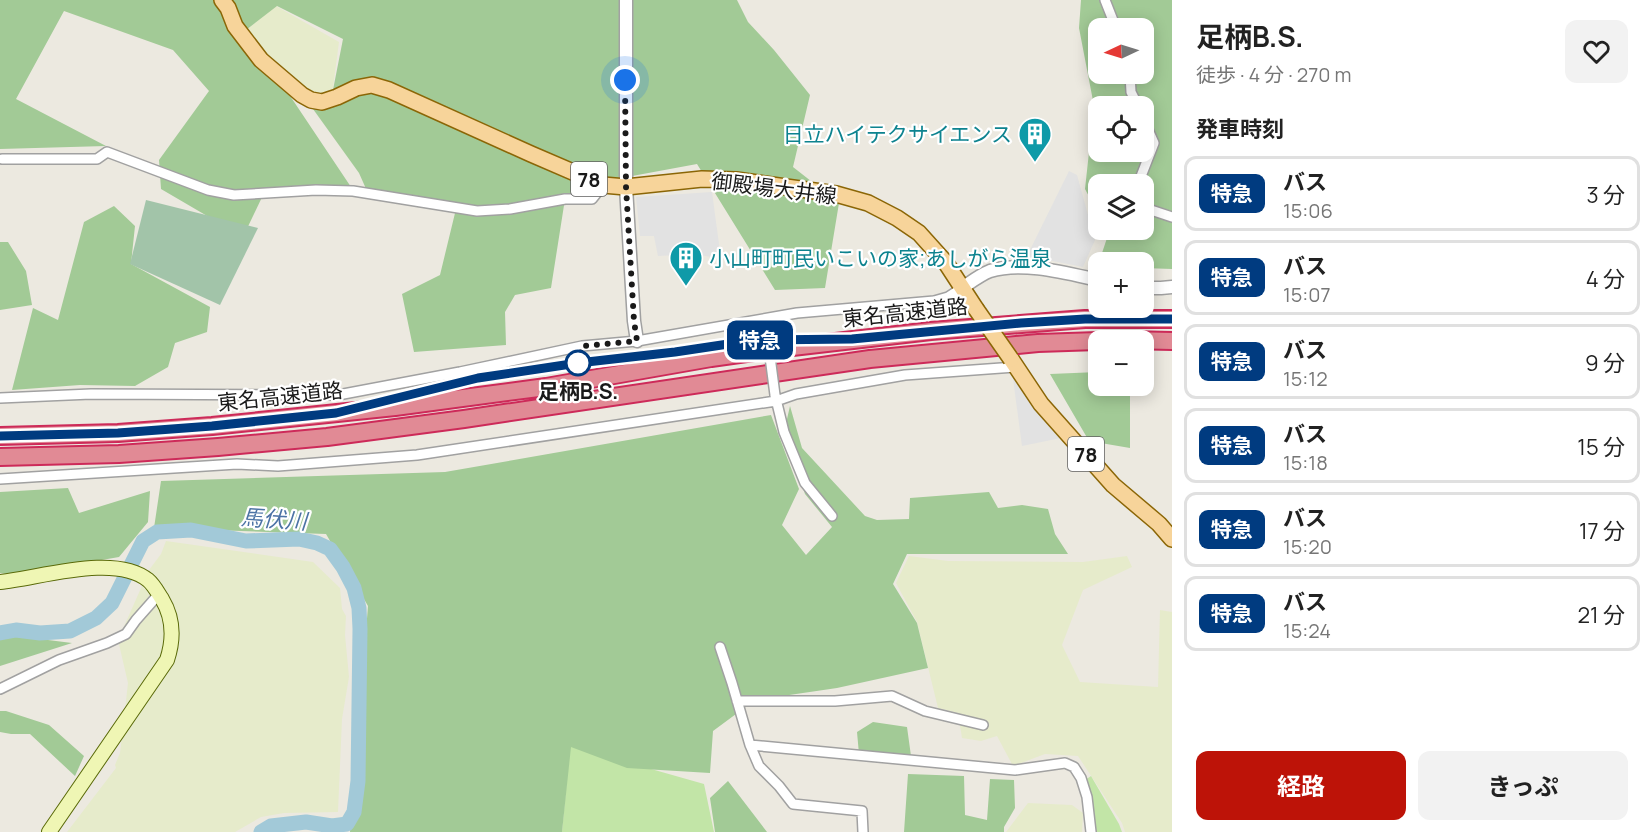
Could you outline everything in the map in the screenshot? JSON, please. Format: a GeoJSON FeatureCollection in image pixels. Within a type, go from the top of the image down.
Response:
{"type":"FeatureCollection","features":[{"type":"Feature","properties":{"kind":"highway","name":"東名高速道路"},"geometry":{"type":"LineString","coordinates":[[0,436],[118,433],[212,426],[383,408],[546,387],[764,350],[908,333],[1085,319],[1172,319]]}},
{"type":"Feature","properties":{"kind":"highway"},"geometry":{"type":"LineString","coordinates":[[1154,340],[1172,340]]}},
{"type":"Feature","properties":{"kind":"highway","name":"東名高速道路"},"geometry":{"type":"LineString","coordinates":[[0,457],[119,454],[327,437],[870,359],[1088,342]]}},
{"type":"Feature","properties":{"kind":"main road","name":"御殿場大井線"},"geometry":{"type":"LineString","coordinates":[[222,0],[235,26],[261,60],[311,100],[321,102],[356,88],[372,85],[389,90],[603,185],[626,187],[702,179],[736,180],[836,194],[868,203],[897,218],[919,233],[946,263],[1041,404],[1113,485],[1166,524],[1172,539]]}},
{"type":"Feature","properties":{"kind":"main road"},"geometry":{"type":"LineString","coordinates":[[0,582],[94,568],[115,567],[130,571],[148,580],[159,594],[167,607],[173,635],[167,660],[49,832]]}},
{"type":"Feature","properties":{"kind":"street"},"geometry":{"type":"LineString","coordinates":[[626,0],[626,187],[637,341]]}},
{"type":"Feature","properties":{"kind":"street"},"geometry":{"type":"LineString","coordinates":[[1105,0],[1112,18]]}},
{"type":"Feature","properties":{"kind":"street"},"geometry":{"type":"LineString","coordinates":[[2,159],[96,159],[107,152],[208,190],[234,195],[316,190],[353,191],[477,211],[510,209],[565,199],[592,199],[603,185]]}},
{"type":"Feature","properties":{"kind":"street"},"geometry":{"type":"LineString","coordinates":[[1154,211],[1172,217]]}},
{"type":"Feature","properties":{"kind":"street"},"geometry":{"type":"LineString","coordinates":[[0,398],[91,394],[338,395],[582,346],[637,341],[765,322],[797,313],[934,302],[948,297],[990,271],[1014,268],[1058,272],[1088,278]]}},
{"type":"Feature","properties":{"kind":"street"},"geometry":{"type":"LineString","coordinates":[[1154,288],[1172,287]]}},
{"type":"Feature","properties":{"kind":"street"},"geometry":{"type":"LineString","coordinates":[[765,322],[776,398],[784,432],[805,483],[832,516]]}},
{"type":"Feature","properties":{"kind":"street"},"geometry":{"type":"LineString","coordinates":[[0,479],[237,464],[279,466],[417,455],[776,398],[905,375],[1013,363]]}},
{"type":"Feature","properties":{"kind":"street"},"geometry":{"type":"LineString","coordinates":[[0,689],[59,660],[107,644],[126,634],[159,594]]}},
{"type":"Feature","properties":{"kind":"street"},"geometry":{"type":"LineString","coordinates":[[720,647],[750,745],[759,766],[793,804],[862,812],[863,832]]}},
{"type":"Feature","properties":{"kind":"street"},"geometry":{"type":"LineString","coordinates":[[737,701],[835,701],[892,696],[925,711],[983,725]]}},
{"type":"Feature","properties":{"kind":"street"},"geometry":{"type":"LineString","coordinates":[[750,745],[1015,770],[1065,763],[1074,767],[1081,778],[1087,797],[1091,832]]}},
{"type":"Feature","properties":{"kind":"green space"},"geometry":{"type":"Polygon","coordinates":[[[0,0],[737,0],[748,22],[810,95],[793,167],[839,203],[825,288],[775,290],[697,164],[578,186],[565,199],[551,288],[515,295],[505,312],[506,345],[414,352],[402,294],[440,275],[456,209],[417,207],[367,191],[359,173],[313,109],[332,95],[343,39],[277,6],[246,30],[351,187],[264,193],[242,239],[226,227],[161,189],[159,160],[209,91],[173,50],[64,11],[16,99],[106,146],[0,149],[0,0]]]}},
{"type":"Feature","properties":{"kind":"green space"},"geometry":{"type":"Polygon","coordinates":[[[1081,0],[1172,0],[1172,269],[1154,268],[1154,252],[1102,252],[1106,240],[1154,240],[1154,174],[1088,174],[1088,195],[1085,189],[1088,161],[1154,162],[1154,96],[1092,96],[1090,84],[1154,84],[1154,18],[1088,18],[1088,75],[1079,28],[1081,0]]]}},
{"type":"Feature","properties":{"kind":"green space"},"geometry":{"type":"Polygon","coordinates":[[[276,6],[339,42],[332,95],[302,95],[246,30],[276,6]]]}},
{"type":"Feature","properties":{"kind":"green space"},"geometry":{"type":"Polygon","coordinates":[[[146,200],[258,228],[220,305],[130,264],[146,200]]]}},
{"type":"Feature","properties":{"kind":"green space"},"geometry":{"type":"Polygon","coordinates":[[[114,206],[135,226],[131,264],[210,307],[207,332],[175,343],[168,367],[135,386],[80,385],[12,390],[33,308],[58,320],[84,222],[114,206]]]}},
{"type":"Feature","properties":{"kind":"green space"},"geometry":{"type":"Polygon","coordinates":[[[0,242],[8,242],[26,271],[32,305],[0,310],[0,242]]]}},
{"type":"Feature","properties":{"kind":"green space"},"geometry":{"type":"Polygon","coordinates":[[[1088,372],[1088,396],[1130,396],[1130,448],[1089,441],[1050,374],[1088,372]]]}},
{"type":"Feature","properties":{"kind":"green space"},"geometry":{"type":"Polygon","coordinates":[[[790,406],[802,448],[865,516],[877,520],[909,519],[910,498],[989,492],[998,508],[1022,505],[1048,509],[1055,534],[1068,554],[907,554],[893,584],[917,623],[928,668],[837,688],[755,700],[713,731],[710,773],[627,768],[571,747],[562,832],[350,832],[368,606],[326,534],[154,528],[161,481],[445,472],[771,415],[799,489],[782,525],[806,555],[832,527],[805,494],[784,432],[790,406]]]}},
{"type":"Feature","properties":{"kind":"green space"},"geometry":{"type":"Polygon","coordinates":[[[68,488],[79,513],[150,491],[148,522],[119,557],[15,575],[0,573],[0,492],[68,488]]]}},
{"type":"Feature","properties":{"kind":"green space"},"geometry":{"type":"Polygon","coordinates":[[[166,541],[313,562],[340,588],[342,609],[346,616],[345,635],[349,677],[342,719],[338,812],[284,813],[261,817],[235,832],[67,832],[116,768],[120,753],[128,683],[118,640],[149,570],[161,554],[166,541]]]}},
{"type":"Feature","properties":{"kind":"green space"},"geometry":{"type":"Polygon","coordinates":[[[909,556],[948,561],[1083,562],[1127,556],[1132,567],[1083,590],[1062,645],[1080,682],[1158,687],[1160,610],[1172,612],[1172,832],[1125,832],[1122,823],[1078,756],[1045,754],[1013,766],[997,736],[981,741],[962,738],[958,713],[938,708],[917,622],[896,583],[909,556]]]}},
{"type":"Feature","properties":{"kind":"green space"},"geometry":{"type":"Polygon","coordinates":[[[0,634],[72,643],[0,666],[0,634]]]}},
{"type":"Feature","properties":{"kind":"green space"},"geometry":{"type":"Polygon","coordinates":[[[0,711],[49,725],[84,756],[75,776],[30,734],[0,732],[0,711]]]}},
{"type":"Feature","properties":{"kind":"green space"},"geometry":{"type":"Polygon","coordinates":[[[873,722],[907,727],[911,756],[859,754],[857,732],[873,722]]]}},
{"type":"Feature","properties":{"kind":"green space"},"geometry":{"type":"Polygon","coordinates":[[[570,746],[704,784],[714,832],[562,832],[570,746]]]}},
{"type":"Feature","properties":{"kind":"green space"},"geometry":{"type":"Polygon","coordinates":[[[908,774],[964,776],[965,815],[987,820],[990,779],[1014,780],[1015,808],[1004,827],[1004,832],[904,832],[908,774]]]}},
{"type":"Feature","properties":{"kind":"green space"},"geometry":{"type":"Polygon","coordinates":[[[1091,776],[1122,832],[1087,832],[1082,782],[1091,776]]]}},
{"type":"Feature","properties":{"kind":"green space"},"geometry":{"type":"Polygon","coordinates":[[[728,781],[767,832],[715,832],[710,798],[728,781]]]}},
{"type":"Feature","properties":{"kind":"green space"},"geometry":{"type":"Polygon","coordinates":[[[1028,803],[1072,805],[1083,813],[1082,832],[1006,832],[1028,803]]]}},
{"type":"Feature","properties":{"kind":"shaded area"},"geometry":{"type":"Polygon","coordinates":[[[1069,171],[1077,175],[1088,215],[1088,240],[1095,240],[1083,267],[1027,256],[1069,171]]]}},
{"type":"Feature","properties":{"kind":"shaded area"},"geometry":{"type":"Polygon","coordinates":[[[712,192],[721,259],[696,254],[658,256],[654,236],[640,236],[636,197],[712,192]]]}},
{"type":"Feature","properties":{"kind":"shaded area"},"geometry":{"type":"Polygon","coordinates":[[[1013,379],[1061,438],[1022,446],[1013,379]]]}},
{"type":"Feature","properties":{"kind":"waterway","name":"馬伏川"},"geometry":{"type":"LineString","coordinates":[[0,633],[16,630],[40,633],[70,631],[96,618],[112,603],[143,541],[157,532],[191,530],[246,541],[299,539],[330,549],[354,588],[359,608],[358,781],[354,812],[347,824],[332,826],[306,822],[271,826],[261,832]]}},
{"type":"Feature","properties":{"kind":"bus line","name":"特急"},"geometry":{"type":"LineString","coordinates":[[0,436],[118,433],[336,413],[478,378],[625,356],[675,352],[755,340],[852,339],[1085,319],[1172,319]]}},
{"type":"Feature","properties":{"kind":"place","name":"日立ハイテクサイエンス"},"geometry":{"type":"Point","coordinates":[1035,163]}},
{"type":"Feature","properties":{"kind":"place","name":"小山町町民いこいの家;あしがら温泉"},"geometry":{"type":"Point","coordinates":[686,287]}},
{"type":"Feature","properties":{"kind":"place","name":"足柄B.S."},"geometry":{"type":"Point","coordinates":[578,363]}},
{"type":"Feature","properties":{"kind":"route"},"geometry":{"type":"LineString","coordinates":[[578,363],[582,346],[637,341],[626,187],[625,80]]}}]}
